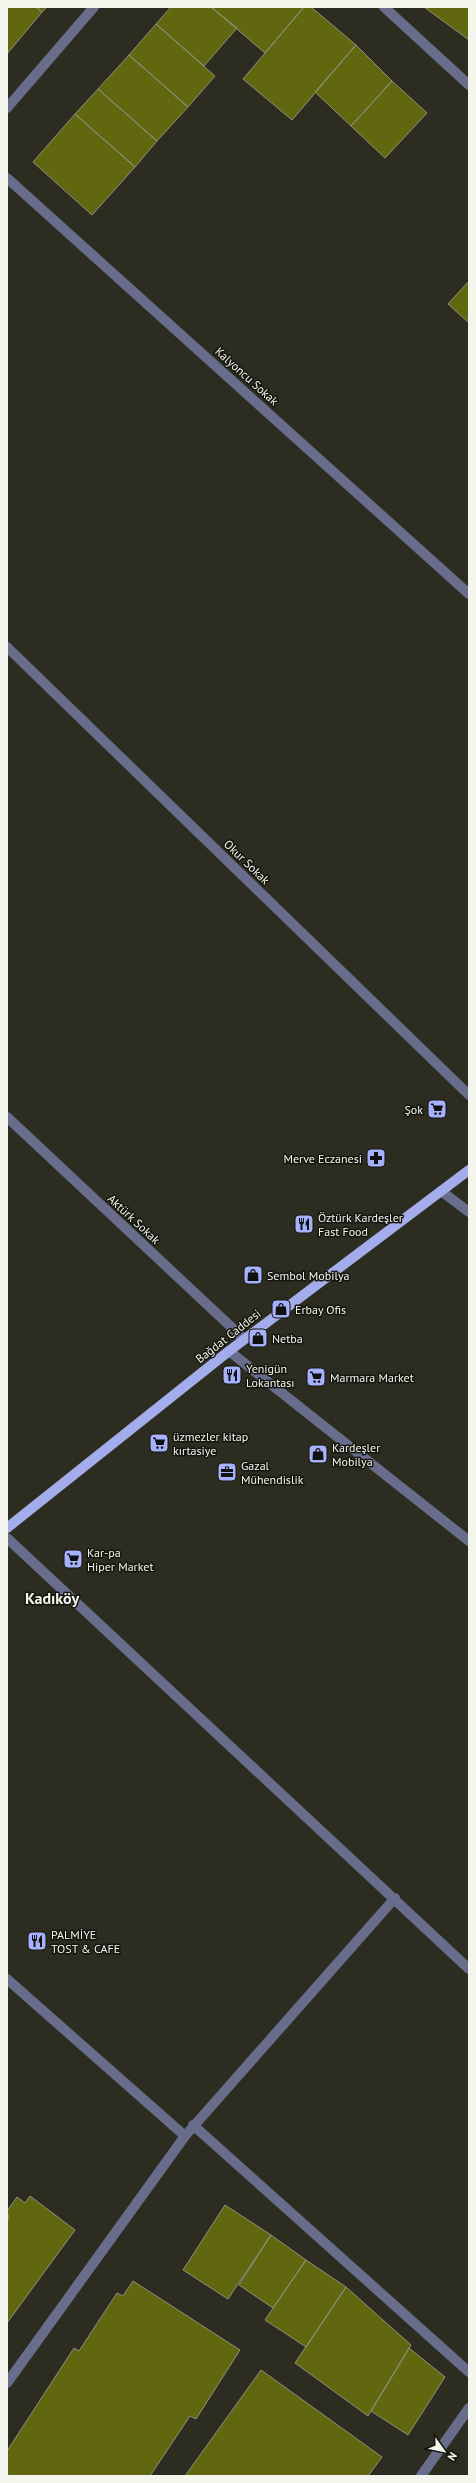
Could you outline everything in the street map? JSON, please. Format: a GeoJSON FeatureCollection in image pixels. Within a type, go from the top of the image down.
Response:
{"type":"FeatureCollection","features":[{"type":"Feature","properties":{"kind":"main road","name":"Bağdat Caddesi"},"geometry":{"type":"LineString","coordinates":[[7,1528],[229,1350],[469,1170]]}},
{"type":"Feature","properties":{"kind":"street"},"geometry":{"type":"LineString","coordinates":[[7,108],[94,7]]}},
{"type":"Feature","properties":{"kind":"street"},"geometry":{"type":"LineString","coordinates":[[384,7],[469,85]]}},
{"type":"Feature","properties":{"kind":"street","name":"Kalyoncu Sokak"},"geometry":{"type":"LineString","coordinates":[[7,178],[469,594]]}},
{"type":"Feature","properties":{"kind":"street","name":"Okur Sokak"},"geometry":{"type":"LineString","coordinates":[[7,647],[469,1095]]}},
{"type":"Feature","properties":{"kind":"street","name":"Aktürk Sokak"},"geometry":{"type":"LineString","coordinates":[[7,1117],[244,1339]]}},
{"type":"Feature","properties":{"kind":"street"},"geometry":{"type":"LineString","coordinates":[[441,1191],[469,1212]]}},
{"type":"Feature","properties":{"kind":"street"},"geometry":{"type":"LineString","coordinates":[[229,1350],[469,1542]]}},
{"type":"Feature","properties":{"kind":"street"},"geometry":{"type":"LineString","coordinates":[[7,1538],[469,1968]]}},
{"type":"Feature","properties":{"kind":"street"},"geometry":{"type":"LineString","coordinates":[[7,2383],[193,2126],[395,1898]]}},
{"type":"Feature","properties":{"kind":"street"},"geometry":{"type":"LineString","coordinates":[[7,1978],[185,2136]]}},
{"type":"Feature","properties":{"kind":"street"},"geometry":{"type":"LineString","coordinates":[[193,2126],[469,2372]]}},
{"type":"Feature","properties":{"kind":"street"},"geometry":{"type":"LineString","coordinates":[[421,2476],[469,2408]]}},
{"type":"Feature","properties":{"kind":"building"},"geometry":{"type":"Polygon","coordinates":[[[7,7],[36,7],[42,12],[7,54],[7,7]]]}},
{"type":"Feature","properties":{"kind":"building"},"geometry":{"type":"Polygon","coordinates":[[[36,7],[47,7],[42,12],[36,7]]]}},
{"type":"Feature","properties":{"kind":"building"},"geometry":{"type":"Polygon","coordinates":[[[171,7],[211,7],[237,28],[204,66],[156,24],[171,7]]]}},
{"type":"Feature","properties":{"kind":"building"},"geometry":{"type":"Polygon","coordinates":[[[211,7],[304,7],[265,53],[211,7]]]}},
{"type":"Feature","properties":{"kind":"building"},"geometry":{"type":"Polygon","coordinates":[[[304,7],[311,7],[356,45],[292,120],[243,79],[304,7]]]}},
{"type":"Feature","properties":{"kind":"building"},"geometry":{"type":"Polygon","coordinates":[[[424,7],[469,7],[469,40],[424,7]]]}},
{"type":"Feature","properties":{"kind":"building"},"geometry":{"type":"Polygon","coordinates":[[[156,24],[215,76],[188,107],[129,55],[156,24]]]}},
{"type":"Feature","properties":{"kind":"building"},"geometry":{"type":"Polygon","coordinates":[[[356,45],[392,81],[351,126],[315,92],[356,45]]]}},
{"type":"Feature","properties":{"kind":"building"},"geometry":{"type":"Polygon","coordinates":[[[129,55],[188,107],[157,141],[98,89],[129,55]]]}},
{"type":"Feature","properties":{"kind":"building"},"geometry":{"type":"Polygon","coordinates":[[[392,81],[427,113],[385,158],[351,126],[392,81]]]}},
{"type":"Feature","properties":{"kind":"building"},"geometry":{"type":"Polygon","coordinates":[[[98,89],[157,141],[135,167],[75,114],[98,89]]]}},
{"type":"Feature","properties":{"kind":"building"},"geometry":{"type":"Polygon","coordinates":[[[75,114],[135,167],[92,215],[33,162],[75,114]]]}},
{"type":"Feature","properties":{"kind":"building"},"geometry":{"type":"Polygon","coordinates":[[[469,281],[469,323],[448,304],[469,281]]]}},
{"type":"Feature","properties":{"kind":"building"},"geometry":{"type":"Polygon","coordinates":[[[30,2196],[75,2230],[7,2323],[7,2221],[9,2218],[7,2211],[17,2197],[25,2203],[30,2196]]]}},
{"type":"Feature","properties":{"kind":"building"},"geometry":{"type":"Polygon","coordinates":[[[225,2205],[271,2235],[228,2299],[183,2270],[225,2205]]]}},
{"type":"Feature","properties":{"kind":"building"},"geometry":{"type":"Polygon","coordinates":[[[271,2235],[306,2260],[273,2308],[239,2285],[271,2235]]]}},
{"type":"Feature","properties":{"kind":"building"},"geometry":{"type":"Polygon","coordinates":[[[306,2260],[346,2287],[306,2347],[265,2320],[306,2260]]]}},
{"type":"Feature","properties":{"kind":"building"},"geometry":{"type":"Polygon","coordinates":[[[133,2281],[240,2350],[196,2419],[190,2416],[150,2476],[10,2476],[7,2474],[7,2451],[74,2348],[79,2351],[117,2293],[123,2296],[133,2281]]]}},
{"type":"Feature","properties":{"kind":"building"},"geometry":{"type":"Polygon","coordinates":[[[346,2287],[411,2345],[368,2416],[295,2363],[346,2287]]]}},
{"type":"Feature","properties":{"kind":"building"},"geometry":{"type":"Polygon","coordinates":[[[409,2348],[445,2377],[408,2435],[371,2411],[409,2348]]]}},
{"type":"Feature","properties":{"kind":"building"},"geometry":{"type":"Polygon","coordinates":[[[261,2370],[382,2457],[368,2476],[185,2476],[261,2370]]]}},
{"type":"Feature","properties":{"kind":"place","name":"Şok"},"geometry":{"type":"Point","coordinates":[437,1109]}},
{"type":"Feature","properties":{"kind":"place","name":"Merve Eczanesi"},"geometry":{"type":"Point","coordinates":[376,1158]}},
{"type":"Feature","properties":{"kind":"place","name":"Öztürk Kardeşler Fast Food"},"geometry":{"type":"Point","coordinates":[304,1224]}},
{"type":"Feature","properties":{"kind":"place","name":"Sembol Mobilya"},"geometry":{"type":"Point","coordinates":[253,1275]}},
{"type":"Feature","properties":{"kind":"place","name":"Erbay Ofis"},"geometry":{"type":"Point","coordinates":[281,1309]}},
{"type":"Feature","properties":{"kind":"place","name":"Netba"},"geometry":{"type":"Point","coordinates":[258,1338]}},
{"type":"Feature","properties":{"kind":"place","name":"Yenigün Lokantası"},"geometry":{"type":"Point","coordinates":[232,1375]}},
{"type":"Feature","properties":{"kind":"place","name":"Marmara Market"},"geometry":{"type":"Point","coordinates":[316,1377]}},
{"type":"Feature","properties":{"kind":"place","name":"üzmezler kitap kırtasiye"},"geometry":{"type":"Point","coordinates":[159,1443]}},
{"type":"Feature","properties":{"kind":"place","name":"Kardeşler Mobilya"},"geometry":{"type":"Point","coordinates":[318,1454]}},
{"type":"Feature","properties":{"kind":"place","name":"Gazal Mühendislik"},"geometry":{"type":"Point","coordinates":[227,1472]}},
{"type":"Feature","properties":{"kind":"place","name":"Kar-pa Hiper Market"},"geometry":{"type":"Point","coordinates":[73,1559]}},
{"type":"Feature","properties":{"kind":"place","name":"PALMİYE TOST & CAFE"},"geometry":{"type":"Point","coordinates":[37,1941]}},
{"type":"Feature","properties":{"kind":"district","name":"Kadıköy"},"geometry":{"type":"Point","coordinates":[52,1598]}}]}
